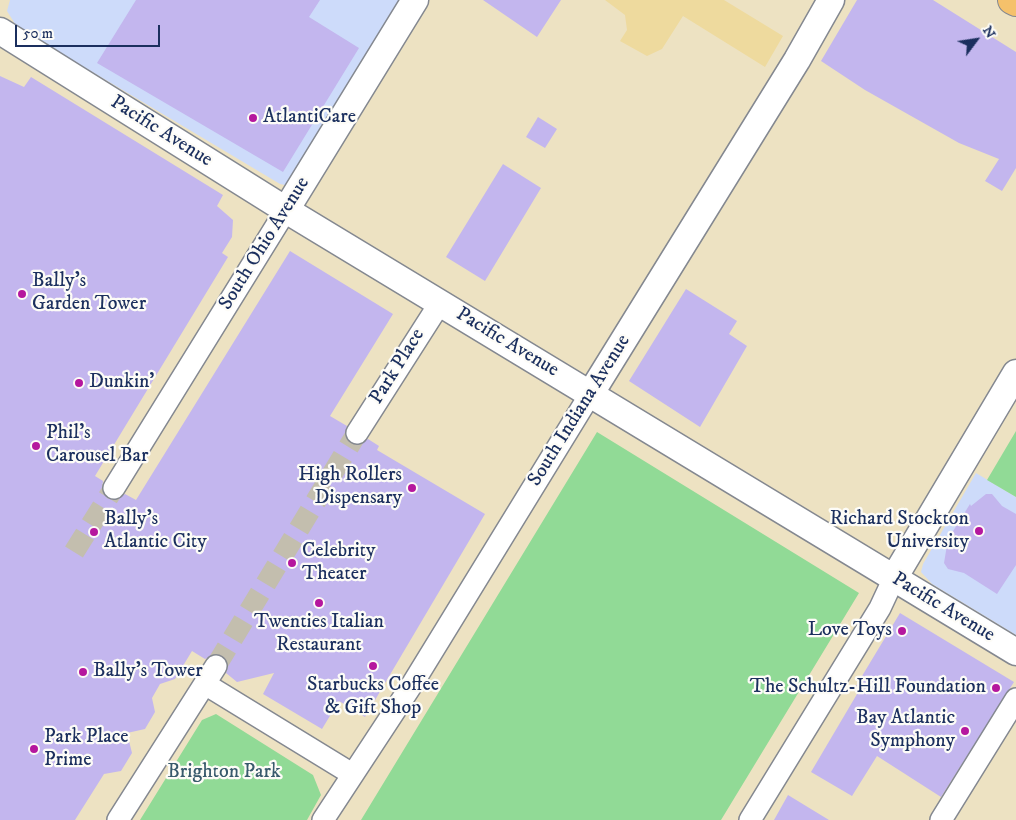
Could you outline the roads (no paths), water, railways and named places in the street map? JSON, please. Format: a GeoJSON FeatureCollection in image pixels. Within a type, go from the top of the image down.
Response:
{"type":"FeatureCollection","features":[{"type":"Feature","properties":{"kind":"highway"},"geometry":{"type":"LineString","coordinates":[[1012,0],[1016,2]]}},
{"type":"Feature","properties":{"kind":"street","name":"South Ohio Avenue"},"geometry":{"type":"LineString","coordinates":[[114,488],[416,0]]}},
{"type":"Feature","properties":{"kind":"street","name":"South Indiana Avenue"},"geometry":{"type":"LineString","coordinates":[[323,820],[413,683],[797,60],[832,0]]}},
{"type":"Feature","properties":{"kind":"street","name":"Pacific Avenue"},"geometry":{"type":"LineString","coordinates":[[0,31],[286,210],[1016,652]]}},
{"type":"Feature","properties":{"kind":"street","name":"Park Place"},"geometry":{"type":"LineString","coordinates":[[357,432],[440,302]]}},
{"type":"Feature","properties":{"kind":"street"},"geometry":{"type":"LineString","coordinates":[[750,820],[880,608],[894,578],[1016,373]]}},
{"type":"Feature","properties":{"kind":"street"},"geometry":{"type":"LineString","coordinates":[[118,820],[210,675],[352,774]]}},
{"type":"Feature","properties":{"kind":"street"},"geometry":{"type":"LineString","coordinates":[[941,820],[1016,699]]}},
{"type":"Feature","properties":{"kind":"tunnel"},"geometry":{"type":"LineString","coordinates":[[216,666],[357,433]]}},
{"type":"Feature","properties":{"kind":"tunnel"},"geometry":{"type":"LineString","coordinates":[[74,552],[114,488]]}},
{"type":"Feature","properties":{"kind":"place","name":"AtlantiCare"},"geometry":{"type":"Point","coordinates":[253,118]}},
{"type":"Feature","properties":{"kind":"place","name":"Bally's Garden Tower"},"geometry":{"type":"Point","coordinates":[22,294]}},
{"type":"Feature","properties":{"kind":"place","name":"Dunkin'"},"geometry":{"type":"Point","coordinates":[79,383]}},
{"type":"Feature","properties":{"kind":"place","name":"Phil's Carousel Bar"},"geometry":{"type":"Point","coordinates":[36,446]}},
{"type":"Feature","properties":{"kind":"place","name":"High Rollers Dispensary"},"geometry":{"type":"Point","coordinates":[412,488]}},
{"type":"Feature","properties":{"kind":"place","name":"Richard Stockton University"},"geometry":{"type":"Point","coordinates":[979,531]}},
{"type":"Feature","properties":{"kind":"place","name":"Bally's Atlantic City"},"geometry":{"type":"Point","coordinates":[94,532]}},
{"type":"Feature","properties":{"kind":"place","name":"Celebrity Theater"},"geometry":{"type":"Point","coordinates":[292,563]}},
{"type":"Feature","properties":{"kind":"place","name":"Twenties Italian Restaurant"},"geometry":{"type":"Point","coordinates":[319,603]}},
{"type":"Feature","properties":{"kind":"place","name":"Love Toys"},"geometry":{"type":"Point","coordinates":[902,631]}},
{"type":"Feature","properties":{"kind":"place","name":"Starbucks Coffee & Gift Shop"},"geometry":{"type":"Point","coordinates":[373,666]}},
{"type":"Feature","properties":{"kind":"place","name":"Bally's Tower"},"geometry":{"type":"Point","coordinates":[83,672]}},
{"type":"Feature","properties":{"kind":"place","name":"The Schultz-Hill Foundation"},"geometry":{"type":"Point","coordinates":[996,688]}},
{"type":"Feature","properties":{"kind":"place","name":"Bay Atlantic Symphony"},"geometry":{"type":"Point","coordinates":[965,731]}},
{"type":"Feature","properties":{"kind":"place","name":"Park Place Prime"},"geometry":{"type":"Point","coordinates":[34,749]}},
{"type":"Feature","properties":{"kind":"park label","name":"Brighton Park"},"geometry":{"type":"Point","coordinates":[224,773]}}]}
